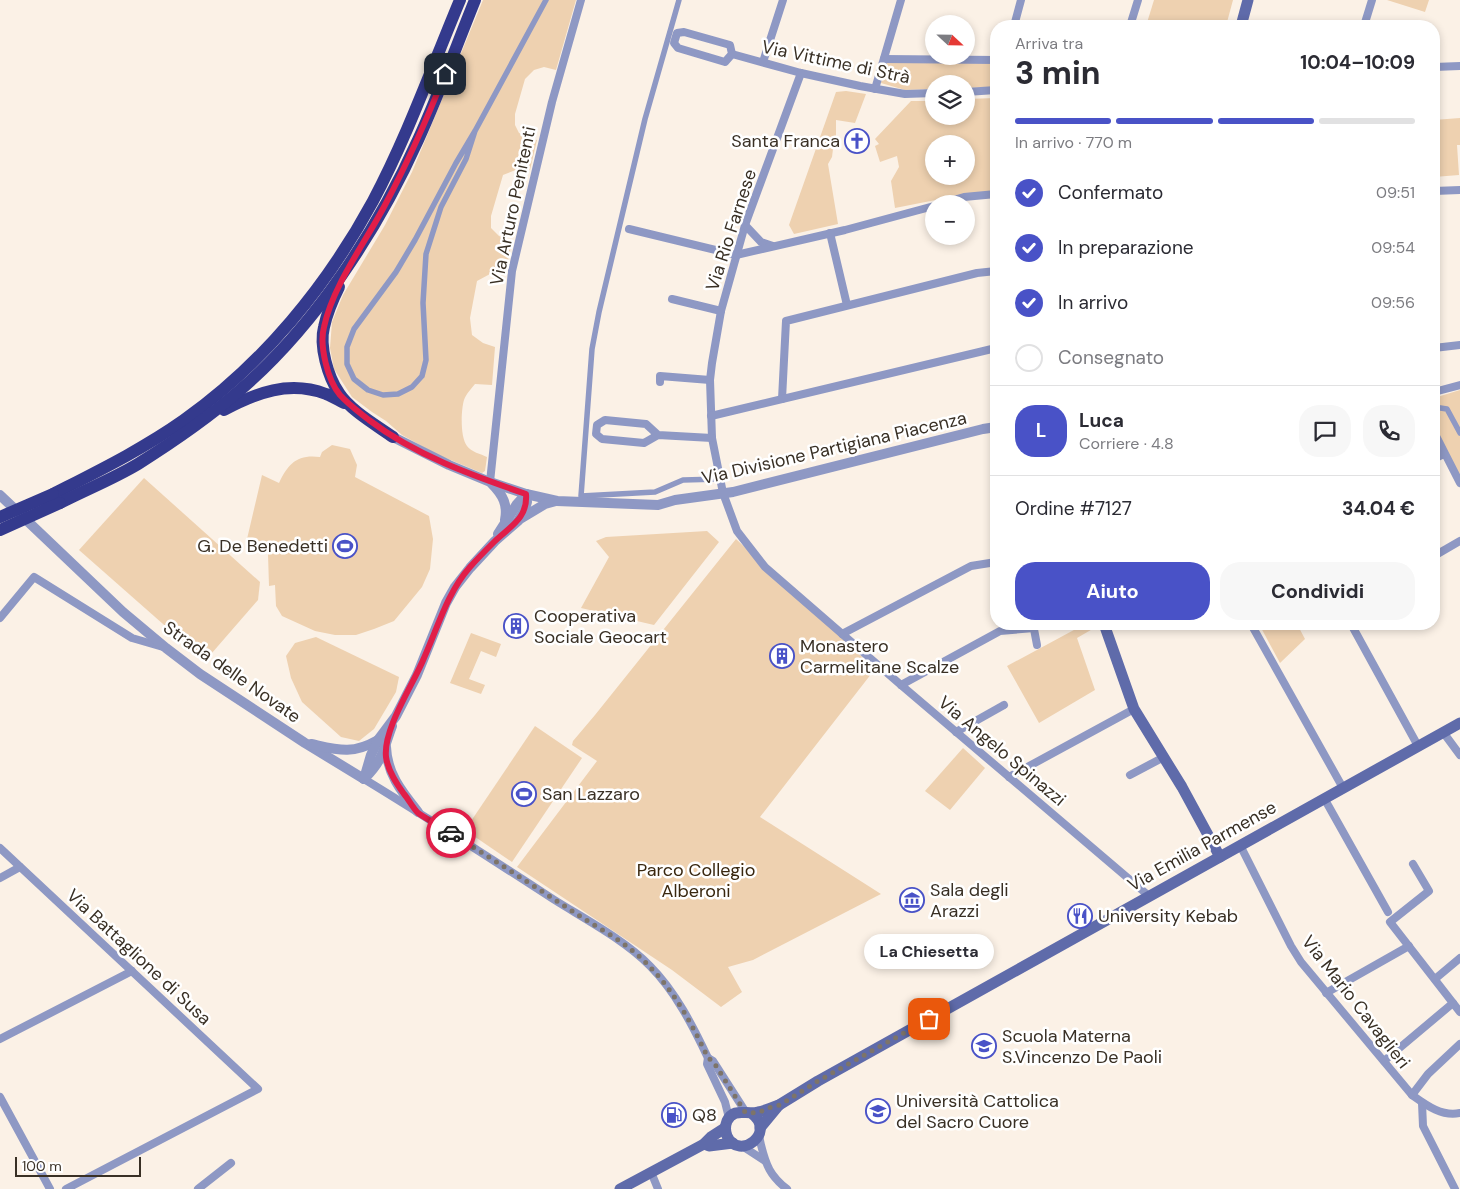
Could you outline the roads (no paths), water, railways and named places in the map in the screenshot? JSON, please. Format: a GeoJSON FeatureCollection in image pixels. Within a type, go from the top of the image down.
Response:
{"type":"FeatureCollection","features":[{"type":"Feature","properties":{"kind":"highway"},"geometry":{"type":"LineString","coordinates":[[0,530],[130,455],[184,420],[260,356],[291,322],[342,254],[373,200],[403,138],[460,0]]}},
{"type":"Feature","properties":{"kind":"highway"},"geometry":{"type":"LineString","coordinates":[[352,408],[339,394],[328,372],[324,352],[323,328],[332,301],[353,258],[384,206],[418,141],[474,1]]}},
{"type":"Feature","properties":{"kind":"highway"},"geometry":{"type":"LineString","coordinates":[[0,517],[56,498],[136,464],[192,427],[239,392],[271,362],[301,328],[353,258]]}},
{"type":"Feature","properties":{"kind":"highway"},"geometry":{"type":"LineString","coordinates":[[192,427],[253,395],[274,389],[303,388],[326,394],[352,408],[393,437]]}},
{"type":"Feature","properties":{"kind":"main road"},"geometry":{"type":"LineString","coordinates":[[1243,20],[1248,0]]}},
{"type":"Feature","properties":{"kind":"main road"},"geometry":{"type":"LineString","coordinates":[[1106,630],[1134,709],[1182,787],[1220,857]]}},
{"type":"Feature","properties":{"kind":"main road","name":"Via Emilia Parmense"},"geometry":{"type":"LineString","coordinates":[[620,1189],[704,1144],[736,1112],[760,1112],[780,1105],[818,1081],[1460,723]]}},
{"type":"Feature","properties":{"kind":"main road","name":"Via Emilia Parmense"},"geometry":{"type":"LineString","coordinates":[[704,1144],[709,1146],[751,1144],[780,1105]]}},
{"type":"Feature","properties":{"kind":"main road"},"geometry":{"type":"LineString","coordinates":[[748,1112],[757,1119],[760,1130]]}},
{"type":"Feature","properties":{"kind":"main road"},"geometry":{"type":"LineString","coordinates":[[727,1123],[727,1137],[737,1145]]}},
{"type":"Feature","properties":{"kind":"street"},"geometry":{"type":"LineString","coordinates":[[475,131],[466,159],[441,207],[426,254],[422,303],[426,360],[422,376],[412,387],[398,394],[383,395],[368,390],[354,379],[347,364],[347,348],[354,329],[396,272],[546,0]]}},
{"type":"Feature","properties":{"kind":"street","name":"Via Arturo Penitenti"},"geometry":{"type":"LineString","coordinates":[[490,482],[512,271],[552,102],[581,0]]}},
{"type":"Feature","properties":{"kind":"street"},"geometry":{"type":"LineString","coordinates":[[679,0],[644,119],[599,312],[592,349],[582,496],[655,492],[683,480],[720,479]]}},
{"type":"Feature","properties":{"kind":"street"},"geometry":{"type":"LineString","coordinates":[[763,62],[783,0]]}},
{"type":"Feature","properties":{"kind":"street"},"geometry":{"type":"LineString","coordinates":[[875,89],[901,0]]}},
{"type":"Feature","properties":{"kind":"street"},"geometry":{"type":"LineString","coordinates":[[1016,20],[1021,0]]}},
{"type":"Feature","properties":{"kind":"street"},"geometry":{"type":"LineString","coordinates":[[1132,20],[1138,0]]}},
{"type":"Feature","properties":{"kind":"street"},"geometry":{"type":"LineString","coordinates":[[1366,20],[1372,0]]}},
{"type":"Feature","properties":{"kind":"street","name":"Via Vittime di Strà"},"geometry":{"type":"LineString","coordinates":[[684,32],[730,45],[732,54],[725,62],[678,48],[674,43],[677,33],[684,32]]}},
{"type":"Feature","properties":{"kind":"street","name":"Via Vittime di Strà"},"geometry":{"type":"LineString","coordinates":[[732,54],[801,73],[875,89],[905,94],[925,93]]}},
{"type":"Feature","properties":{"kind":"street"},"geometry":{"type":"LineString","coordinates":[[884,58],[990,60]]}},
{"type":"Feature","properties":{"kind":"street"},"geometry":{"type":"LineString","coordinates":[[1440,67],[1460,66]]}},
{"type":"Feature","properties":{"kind":"street","name":"Via Rio Farnese"},"geometry":{"type":"LineString","coordinates":[[723,493],[712,438],[710,380],[721,311],[746,225],[801,73]]}},
{"type":"Feature","properties":{"kind":"street"},"geometry":{"type":"LineString","coordinates":[[975,91],[990,90]]}},
{"type":"Feature","properties":{"kind":"street"},"geometry":{"type":"LineString","coordinates":[[1440,191],[1460,190]]}},
{"type":"Feature","properties":{"kind":"street"},"geometry":{"type":"LineString","coordinates":[[975,196],[990,195]]}},
{"type":"Feature","properties":{"kind":"street"},"geometry":{"type":"LineString","coordinates":[[629,229],[736,255],[925,208]]}},
{"type":"Feature","properties":{"kind":"street"},"geometry":{"type":"LineString","coordinates":[[746,225],[761,242],[768,246],[775,246]]}},
{"type":"Feature","properties":{"kind":"street"},"geometry":{"type":"LineString","coordinates":[[830,233],[847,305]]}},
{"type":"Feature","properties":{"kind":"street"},"geometry":{"type":"LineString","coordinates":[[782,399],[786,321],[977,273],[990,272]]}},
{"type":"Feature","properties":{"kind":"street","name":"Via Rio Farnese"},"geometry":{"type":"LineString","coordinates":[[672,299],[721,311]]}},
{"type":"Feature","properties":{"kind":"street"},"geometry":{"type":"LineString","coordinates":[[1440,347],[1460,345]]}},
{"type":"Feature","properties":{"kind":"street"},"geometry":{"type":"LineString","coordinates":[[711,416],[990,349]]}},
{"type":"Feature","properties":{"kind":"street"},"geometry":{"type":"LineString","coordinates":[[660,382],[660,376],[710,380]]}},
{"type":"Feature","properties":{"kind":"street"},"geometry":{"type":"LineString","coordinates":[[1440,390],[1460,385]]}},
{"type":"Feature","properties":{"kind":"street"},"geometry":{"type":"LineString","coordinates":[[1440,408],[1447,409],[1460,433]]}},
{"type":"Feature","properties":{"kind":"street"},"geometry":{"type":"LineString","coordinates":[[658,434],[644,443],[602,439],[596,434],[597,425],[605,420],[646,424],[658,434],[712,438]]}},
{"type":"Feature","properties":{"kind":"street","name":"Via Divisione Partigiana Piacenza"},"geometry":{"type":"LineString","coordinates":[[393,437],[449,465],[526,494],[557,501],[658,505],[675,500],[723,493],[990,428]]}},
{"type":"Feature","properties":{"kind":"street"},"geometry":{"type":"LineString","coordinates":[[1440,445],[1460,483]]}},
{"type":"Feature","properties":{"kind":"street"},"geometry":{"type":"LineString","coordinates":[[1440,456],[1444,454]]}},
{"type":"Feature","properties":{"kind":"street"},"geometry":{"type":"LineString","coordinates":[[490,482],[501,493],[504,500],[506,512],[504,524]]}},
{"type":"Feature","properties":{"kind":"street","name":"Via Angelo Spinazzi"},"geometry":{"type":"LineString","coordinates":[[723,493],[737,531],[765,568],[1149,896]]}},
{"type":"Feature","properties":{"kind":"street"},"geometry":{"type":"LineString","coordinates":[[518,521],[525,509],[527,502],[526,494]]}},
{"type":"Feature","properties":{"kind":"street"},"geometry":{"type":"LineString","coordinates":[[495,541],[517,504],[526,494]]}},
{"type":"Feature","properties":{"kind":"street","name":"Strada delle Novate"},"geometry":{"type":"LineString","coordinates":[[0,495],[124,612],[200,674],[305,743],[418,812],[610,935],[644,960],[660,977],[680,1006],[708,1058]]}},
{"type":"Feature","properties":{"kind":"street"},"geometry":{"type":"LineString","coordinates":[[364,779],[374,769],[386,747],[396,716],[417,674],[446,603],[455,587],[495,541],[518,521],[545,504],[557,501]]}},
{"type":"Feature","properties":{"kind":"street"},"geometry":{"type":"LineString","coordinates":[[1440,553],[1460,541]]}},
{"type":"Feature","properties":{"kind":"street"},"geometry":{"type":"LineString","coordinates":[[842,634],[971,566],[990,563]]}},
{"type":"Feature","properties":{"kind":"street"},"geometry":{"type":"LineString","coordinates":[[0,618],[34,577],[132,638],[166,648]]}},
{"type":"Feature","properties":{"kind":"street"},"geometry":{"type":"LineString","coordinates":[[901,685],[1000,631],[1007,630]]}},
{"type":"Feature","properties":{"kind":"street"},"geometry":{"type":"LineString","coordinates":[[1034,630],[1037,645]]}},
{"type":"Feature","properties":{"kind":"street"},"geometry":{"type":"LineString","coordinates":[[1254,630],[1343,788]]}},
{"type":"Feature","properties":{"kind":"street"},"geometry":{"type":"LineString","coordinates":[[1354,630],[1418,746]]}},
{"type":"Feature","properties":{"kind":"street"},"geometry":{"type":"LineString","coordinates":[[956,732],[1004,704]]}},
{"type":"Feature","properties":{"kind":"street"},"geometry":{"type":"LineString","coordinates":[[1009,777],[1134,709]]}},
{"type":"Feature","properties":{"kind":"street"},"geometry":{"type":"LineString","coordinates":[[364,779],[371,755],[378,740],[396,716]]}},
{"type":"Feature","properties":{"kind":"street"},"geometry":{"type":"LineString","coordinates":[[1443,732],[1460,755]]}},
{"type":"Feature","properties":{"kind":"street"},"geometry":{"type":"LineString","coordinates":[[305,743],[344,751],[365,747],[378,740]]}},
{"type":"Feature","properties":{"kind":"street"},"geometry":{"type":"LineString","coordinates":[[386,747],[386,758],[390,770],[397,784],[418,812]]}},
{"type":"Feature","properties":{"kind":"street"},"geometry":{"type":"LineString","coordinates":[[1130,775],[1164,757]]}},
{"type":"Feature","properties":{"kind":"street"},"geometry":{"type":"LineString","coordinates":[[1324,798],[1388,912]]}},
{"type":"Feature","properties":{"kind":"street","name":"Via Mario Cavaglieri"},"geometry":{"type":"LineString","coordinates":[[1240,845],[1291,946],[1301,962],[1326,993],[1412,1095],[1422,1103],[1447,1114],[1460,1113]]}},
{"type":"Feature","properties":{"kind":"street","name":"Via Battaglione di Susa"},"geometry":{"type":"LineString","coordinates":[[0,848],[258,1089],[66,1189]]}},
{"type":"Feature","properties":{"kind":"street"},"geometry":{"type":"LineString","coordinates":[[1413,864],[1429,891],[1390,922],[1460,1012]]}},
{"type":"Feature","properties":{"kind":"street"},"geometry":{"type":"LineString","coordinates":[[0,878],[20,868]]}},
{"type":"Feature","properties":{"kind":"street"},"geometry":{"type":"LineString","coordinates":[[1326,993],[1408,946]]}},
{"type":"Feature","properties":{"kind":"street"},"geometry":{"type":"LineString","coordinates":[[1435,980],[1460,958]]}},
{"type":"Feature","properties":{"kind":"street"},"geometry":{"type":"LineString","coordinates":[[0,1039],[132,971]]}},
{"type":"Feature","properties":{"kind":"street"},"geometry":{"type":"LineString","coordinates":[[1384,1061],[1453,1002]]}},
{"type":"Feature","properties":{"kind":"street"},"geometry":{"type":"LineString","coordinates":[[1412,1095],[1428,1074],[1460,1044]]}},
{"type":"Feature","properties":{"kind":"street"},"geometry":{"type":"LineString","coordinates":[[727,1123],[725,1102],[707,1064],[708,1058],[713,1061],[748,1112]]}},
{"type":"Feature","properties":{"kind":"street"},"geometry":{"type":"LineString","coordinates":[[0,1097],[50,1189]]}},
{"type":"Feature","properties":{"kind":"street"},"geometry":{"type":"LineString","coordinates":[[1422,1103],[1423,1126],[1455,1189]]}},
{"type":"Feature","properties":{"kind":"street"},"geometry":{"type":"LineString","coordinates":[[760,1130],[759,1137],[765,1161],[772,1174],[787,1189]]}},
{"type":"Feature","properties":{"kind":"street"},"geometry":{"type":"LineString","coordinates":[[737,1145],[765,1161]]}},
{"type":"Feature","properties":{"kind":"street"},"geometry":{"type":"LineString","coordinates":[[198,1189],[231,1162]]}},
{"type":"Feature","properties":{"kind":"street"},"geometry":{"type":"LineString","coordinates":[[651,1172],[658,1189]]}},
{"type":"Feature","properties":{"kind":"place","name":"Santa Franca"},"geometry":{"type":"Point","coordinates":[857,141]}},
{"type":"Feature","properties":{"kind":"place","name":"G. De Benedetti"},"geometry":{"type":"Point","coordinates":[345,546]}},
{"type":"Feature","properties":{"kind":"place","name":"Cooperativa Sociale Geocart"},"geometry":{"type":"Point","coordinates":[516,626]}},
{"type":"Feature","properties":{"kind":"place","name":"Monastero Carmelitane Scalze"},"geometry":{"type":"Point","coordinates":[782,656]}},
{"type":"Feature","properties":{"kind":"place","name":"San Lazzaro"},"geometry":{"type":"Point","coordinates":[524,794]}},
{"type":"Feature","properties":{"kind":"place","name":"Sala degli Arazzi"},"geometry":{"type":"Point","coordinates":[912,900]}},
{"type":"Feature","properties":{"kind":"place","name":"University Kebab"},"geometry":{"type":"Point","coordinates":[1080,916]}},
{"type":"Feature","properties":{"kind":"place","name":"La Chiesetta"},"geometry":{"type":"Point","coordinates":[929,1019]}},
{"type":"Feature","properties":{"kind":"place","name":"Scuola Materna S.Vincenzo De Paoli"},"geometry":{"type":"Point","coordinates":[984,1046]}},
{"type":"Feature","properties":{"kind":"place","name":"Università Cattolica del Sacro Cuore"},"geometry":{"type":"Point","coordinates":[878,1111]}},
{"type":"Feature","properties":{"kind":"place","name":"Q8"},"geometry":{"type":"Point","coordinates":[674,1115]}},
{"type":"Feature","properties":{"kind":"park label","name":"Parco Collegio Alberoni"},"geometry":{"type":"Point","coordinates":[696,880]}}]}
